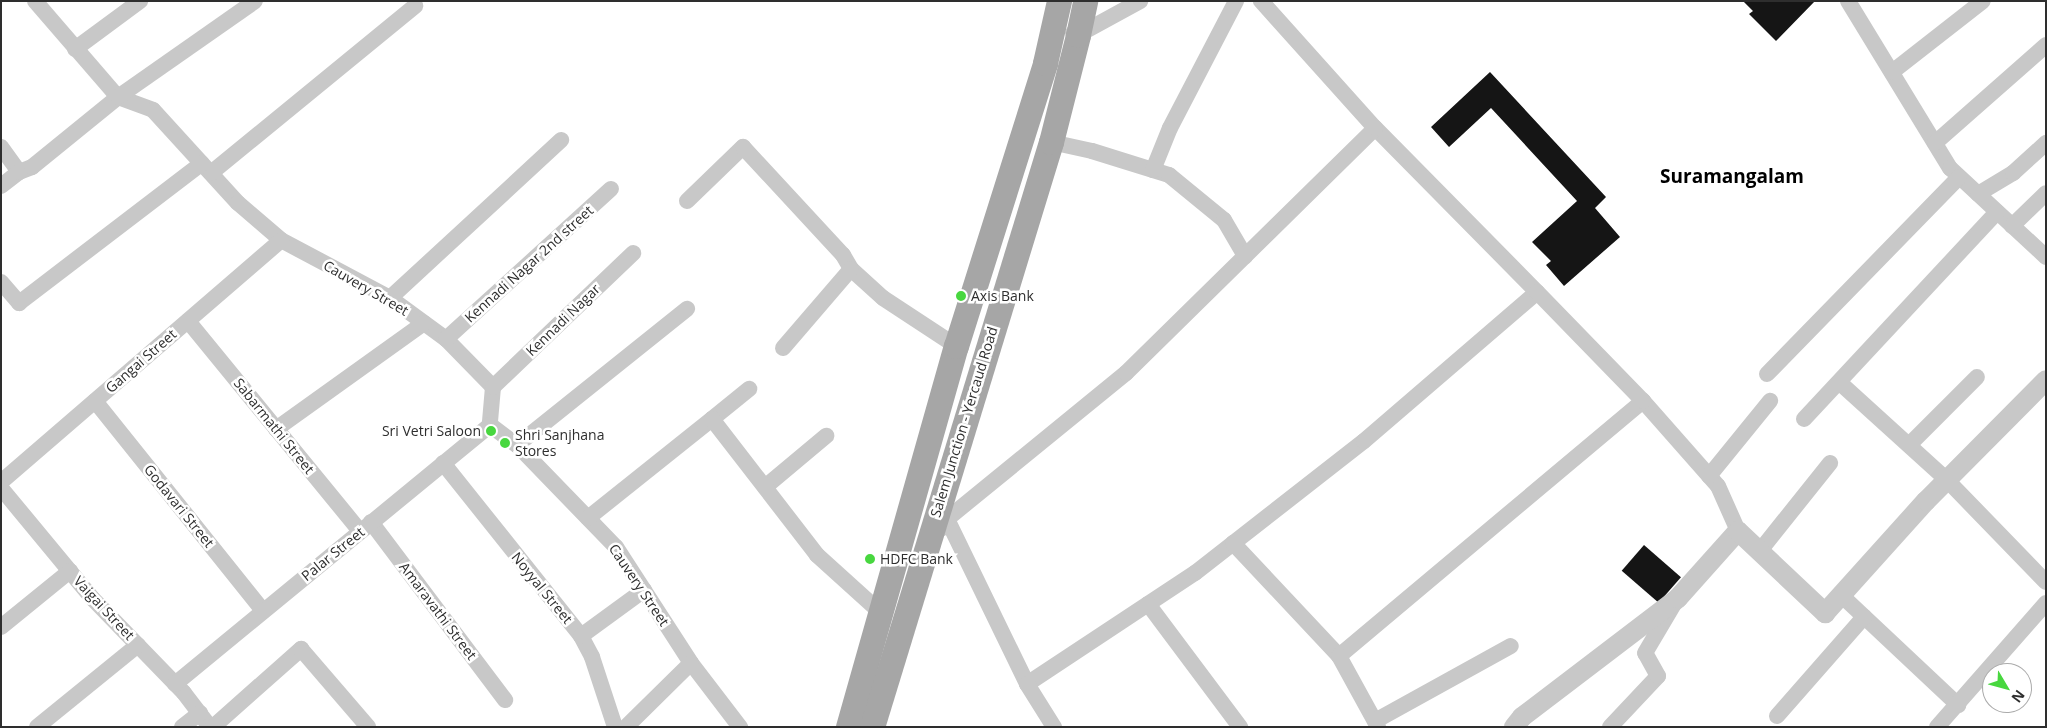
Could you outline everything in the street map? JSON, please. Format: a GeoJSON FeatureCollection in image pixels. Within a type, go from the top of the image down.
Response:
{"type":"FeatureCollection","features":[{"type":"Feature","properties":{"kind":"main road"},"geometry":{"type":"LineString","coordinates":[[848,727],[956,346],[1045,63],[1059,1]]}},
{"type":"Feature","properties":{"kind":"main road","name":"Salem Junction - Yercaud Road"},"geometry":{"type":"LineString","coordinates":[[872,727],[903,632],[928,543],[1051,142],[1085,1]]}},
{"type":"Feature","properties":{"kind":"main road"},"geometry":{"type":"LineString","coordinates":[[903,530],[928,543]]}},
{"type":"Feature","properties":{"kind":"street","name":"Cauvery Street"},"geometry":{"type":"LineString","coordinates":[[35,1],[74,49],[118,97],[153,110],[238,203],[281,240],[390,298],[446,339],[493,387]]}},
{"type":"Feature","properties":{"kind":"street"},"geometry":{"type":"LineString","coordinates":[[74,49],[140,1]]}},
{"type":"Feature","properties":{"kind":"street"},"geometry":{"type":"LineString","coordinates":[[1,186],[19,172],[32,167],[118,97],[255,1]]}},
{"type":"Feature","properties":{"kind":"street"},"geometry":{"type":"LineString","coordinates":[[1053,27],[1078,35],[1140,1]]}},
{"type":"Feature","properties":{"kind":"street"},"geometry":{"type":"LineString","coordinates":[[1153,170],[1170,128],[1236,1]]}},
{"type":"Feature","properties":{"kind":"street"},"geometry":{"type":"LineString","coordinates":[[1261,1],[1376,128],[1643,401],[1718,486],[1738,531],[1825,613],[1947,480],[2046,380]]}},
{"type":"Feature","properties":{"kind":"street"},"geometry":{"type":"LineString","coordinates":[[1848,1],[1950,168],[2045,255]]}},
{"type":"Feature","properties":{"kind":"street"},"geometry":{"type":"LineString","coordinates":[[1892,72],[1983,1]]}},
{"type":"Feature","properties":{"kind":"street"},"geometry":{"type":"LineString","coordinates":[[1,282],[19,303],[207,168],[415,6]]}},
{"type":"Feature","properties":{"kind":"street"},"geometry":{"type":"LineString","coordinates":[[1935,144],[2046,45]]}},
{"type":"Feature","properties":{"kind":"street"},"geometry":{"type":"LineString","coordinates":[[928,543],[947,520],[1126,373],[1376,128]]}},
{"type":"Feature","properties":{"kind":"street"},"geometry":{"type":"LineString","coordinates":[[390,298],[562,140]]}},
{"type":"Feature","properties":{"kind":"street"},"geometry":{"type":"LineString","coordinates":[[1051,142],[1169,175],[1224,220],[1245,256]]}},
{"type":"Feature","properties":{"kind":"street"},"geometry":{"type":"LineString","coordinates":[[1978,194],[2013,173],[2046,143]]}},
{"type":"Feature","properties":{"kind":"street"},"geometry":{"type":"LineString","coordinates":[[687,201],[743,147],[843,255],[851,269],[883,298],[956,346]]}},
{"type":"Feature","properties":{"kind":"street"},"geometry":{"type":"LineString","coordinates":[[1,148],[19,172]]}},
{"type":"Feature","properties":{"kind":"street"},"geometry":{"type":"LineString","coordinates":[[1767,374],[1959,177]]}},
{"type":"Feature","properties":{"kind":"street","name":"Kennadi Nagar 2nd street"},"geometry":{"type":"LineString","coordinates":[[446,339],[611,189]]}},
{"type":"Feature","properties":{"kind":"street"},"geometry":{"type":"LineString","coordinates":[[2012,226],[2046,193]]}},
{"type":"Feature","properties":{"kind":"street"},"geometry":{"type":"LineString","coordinates":[[1804,419],[1997,212]]}},
{"type":"Feature","properties":{"kind":"street","name":"Gangai Street"},"geometry":{"type":"LineString","coordinates":[[1,482],[281,240]]}},
{"type":"Feature","properties":{"kind":"street","name":"Kennadi Nagar"},"geometry":{"type":"LineString","coordinates":[[493,387],[633,254]]}},
{"type":"Feature","properties":{"kind":"street"},"geometry":{"type":"LineString","coordinates":[[783,348],[851,269]]}},
{"type":"Feature","properties":{"kind":"street"},"geometry":{"type":"LineString","coordinates":[[1027,684],[1195,573],[1364,441],[1537,292]]}},
{"type":"Feature","properties":{"kind":"street"},"geometry":{"type":"LineString","coordinates":[[517,445],[687,309]]}},
{"type":"Feature","properties":{"kind":"street","name":"Sabarmathi Street"},"geometry":{"type":"LineString","coordinates":[[188,321],[276,429],[366,527]]}},
{"type":"Feature","properties":{"kind":"street"},"geometry":{"type":"LineString","coordinates":[[276,429],[424,323]]}},
{"type":"Feature","properties":{"kind":"street"},"geometry":{"type":"LineString","coordinates":[[1909,445],[1977,376]]}},
{"type":"Feature","properties":{"kind":"street"},"geometry":{"type":"LineString","coordinates":[[1839,382],[1947,480],[2046,582]]}},
{"type":"Feature","properties":{"kind":"street"},"geometry":{"type":"LineString","coordinates":[[490,425],[493,387]]}},
{"type":"Feature","properties":{"kind":"street"},"geometry":{"type":"LineString","coordinates":[[588,518],[750,389]]}},
{"type":"Feature","properties":{"kind":"street","name":"Godavari Street"},"geometry":{"type":"LineString","coordinates":[[95,401],[263,611]]}},
{"type":"Feature","properties":{"kind":"street"},"geometry":{"type":"LineString","coordinates":[[1339,656],[1643,401]]}},
{"type":"Feature","properties":{"kind":"street"},"geometry":{"type":"LineString","coordinates":[[1709,476],[1770,401]]}},
{"type":"Feature","properties":{"kind":"street"},"geometry":{"type":"LineString","coordinates":[[712,419],[817,555],[880,612]]}},
{"type":"Feature","properties":{"kind":"street","name":"Cauvery Street"},"geometry":{"type":"LineString","coordinates":[[490,425],[517,445],[616,547],[691,663],[740,727]]}},
{"type":"Feature","properties":{"kind":"street","name":"Palar Street"},"geometry":{"type":"LineString","coordinates":[[175,684],[490,425]]}},
{"type":"Feature","properties":{"kind":"street"},"geometry":{"type":"LineString","coordinates":[[764,487],[826,436]]}},
{"type":"Feature","properties":{"kind":"street"},"geometry":{"type":"LineString","coordinates":[[1760,552],[1830,463]]}},
{"type":"Feature","properties":{"kind":"street","name":"Noyyal Street"},"geometry":{"type":"LineString","coordinates":[[443,464],[581,636],[592,656],[614,727]]}},
{"type":"Feature","properties":{"kind":"street","name":"Vaigai Street"},"geometry":{"type":"LineString","coordinates":[[1,488],[70,571],[175,684],[211,727]]}},
{"type":"Feature","properties":{"kind":"street"},"geometry":{"type":"LineString","coordinates":[[947,520],[1027,684],[1054,727]]}},
{"type":"Feature","properties":{"kind":"street","name":"Amaravathi Street"},"geometry":{"type":"LineString","coordinates":[[366,527],[505,700]]}},
{"type":"Feature","properties":{"kind":"street"},"geometry":{"type":"LineString","coordinates":[[1514,727],[1522,717],[1678,598],[1738,531]]}},
{"type":"Feature","properties":{"kind":"street"},"geometry":{"type":"LineString","coordinates":[[1233,543],[1339,656],[1377,724],[1511,646]]}},
{"type":"Feature","properties":{"kind":"street"},"geometry":{"type":"LineString","coordinates":[[1,627],[70,571]]}},
{"type":"Feature","properties":{"kind":"street"},"geometry":{"type":"LineString","coordinates":[[581,636],[644,590]]}},
{"type":"Feature","properties":{"kind":"street"},"geometry":{"type":"LineString","coordinates":[[1842,595],[1958,705]]}},
{"type":"Feature","properties":{"kind":"street"},"geometry":{"type":"LineString","coordinates":[[1610,727],[1658,676],[1645,653],[1678,598]]}},
{"type":"Feature","properties":{"kind":"street"},"geometry":{"type":"LineString","coordinates":[[1937,727],[2046,603]]}},
{"type":"Feature","properties":{"kind":"street"},"geometry":{"type":"LineString","coordinates":[[1148,604],[1240,727]]}},
{"type":"Feature","properties":{"kind":"street"},"geometry":{"type":"LineString","coordinates":[[1776,716],[1864,617]]}},
{"type":"Feature","properties":{"kind":"street"},"geometry":{"type":"LineString","coordinates":[[37,727],[138,645]]}},
{"type":"Feature","properties":{"kind":"street"},"geometry":{"type":"LineString","coordinates":[[211,727],[301,649],[368,727]]}},
{"type":"Feature","properties":{"kind":"street"},"geometry":{"type":"LineString","coordinates":[[626,727],[691,663]]}},
{"type":"Feature","properties":{"kind":"street"},"geometry":{"type":"LineString","coordinates":[[182,727],[200,713]]}},
{"type":"Feature","properties":{"kind":"building"},"geometry":{"type":"Polygon","coordinates":[[[1743,1],[1815,1],[1776,41],[1749,14],[1753,11],[1743,1]]]}},
{"type":"Feature","properties":{"kind":"building"},"geometry":{"type":"Polygon","coordinates":[[[1490,72],[1606,197],[1595,208],[1620,237],[1564,286],[1546,265],[1551,261],[1532,242],[1577,201],[1491,108],[1449,147],[1431,127],[1490,72]]]}},
{"type":"Feature","properties":{"kind":"building"},"geometry":{"type":"Polygon","coordinates":[[[1644,545],[1681,577],[1659,603],[1622,571],[1644,545]]]}},
{"type":"Feature","properties":{"kind":"place","name":"Axis Bank"},"geometry":{"type":"Point","coordinates":[961,296]}},
{"type":"Feature","properties":{"kind":"place","name":"Sri Vetri Saloon"},"geometry":{"type":"Point","coordinates":[491,431]}},
{"type":"Feature","properties":{"kind":"place","name":"Shri Sanjhana Stores"},"geometry":{"type":"Point","coordinates":[505,443]}},
{"type":"Feature","properties":{"kind":"place","name":"HDFC Bank"},"geometry":{"type":"Point","coordinates":[870,559]}},
{"type":"Feature","properties":{"kind":"district","name":"Suramangalam"},"geometry":{"type":"Point","coordinates":[1732,177]}}]}
